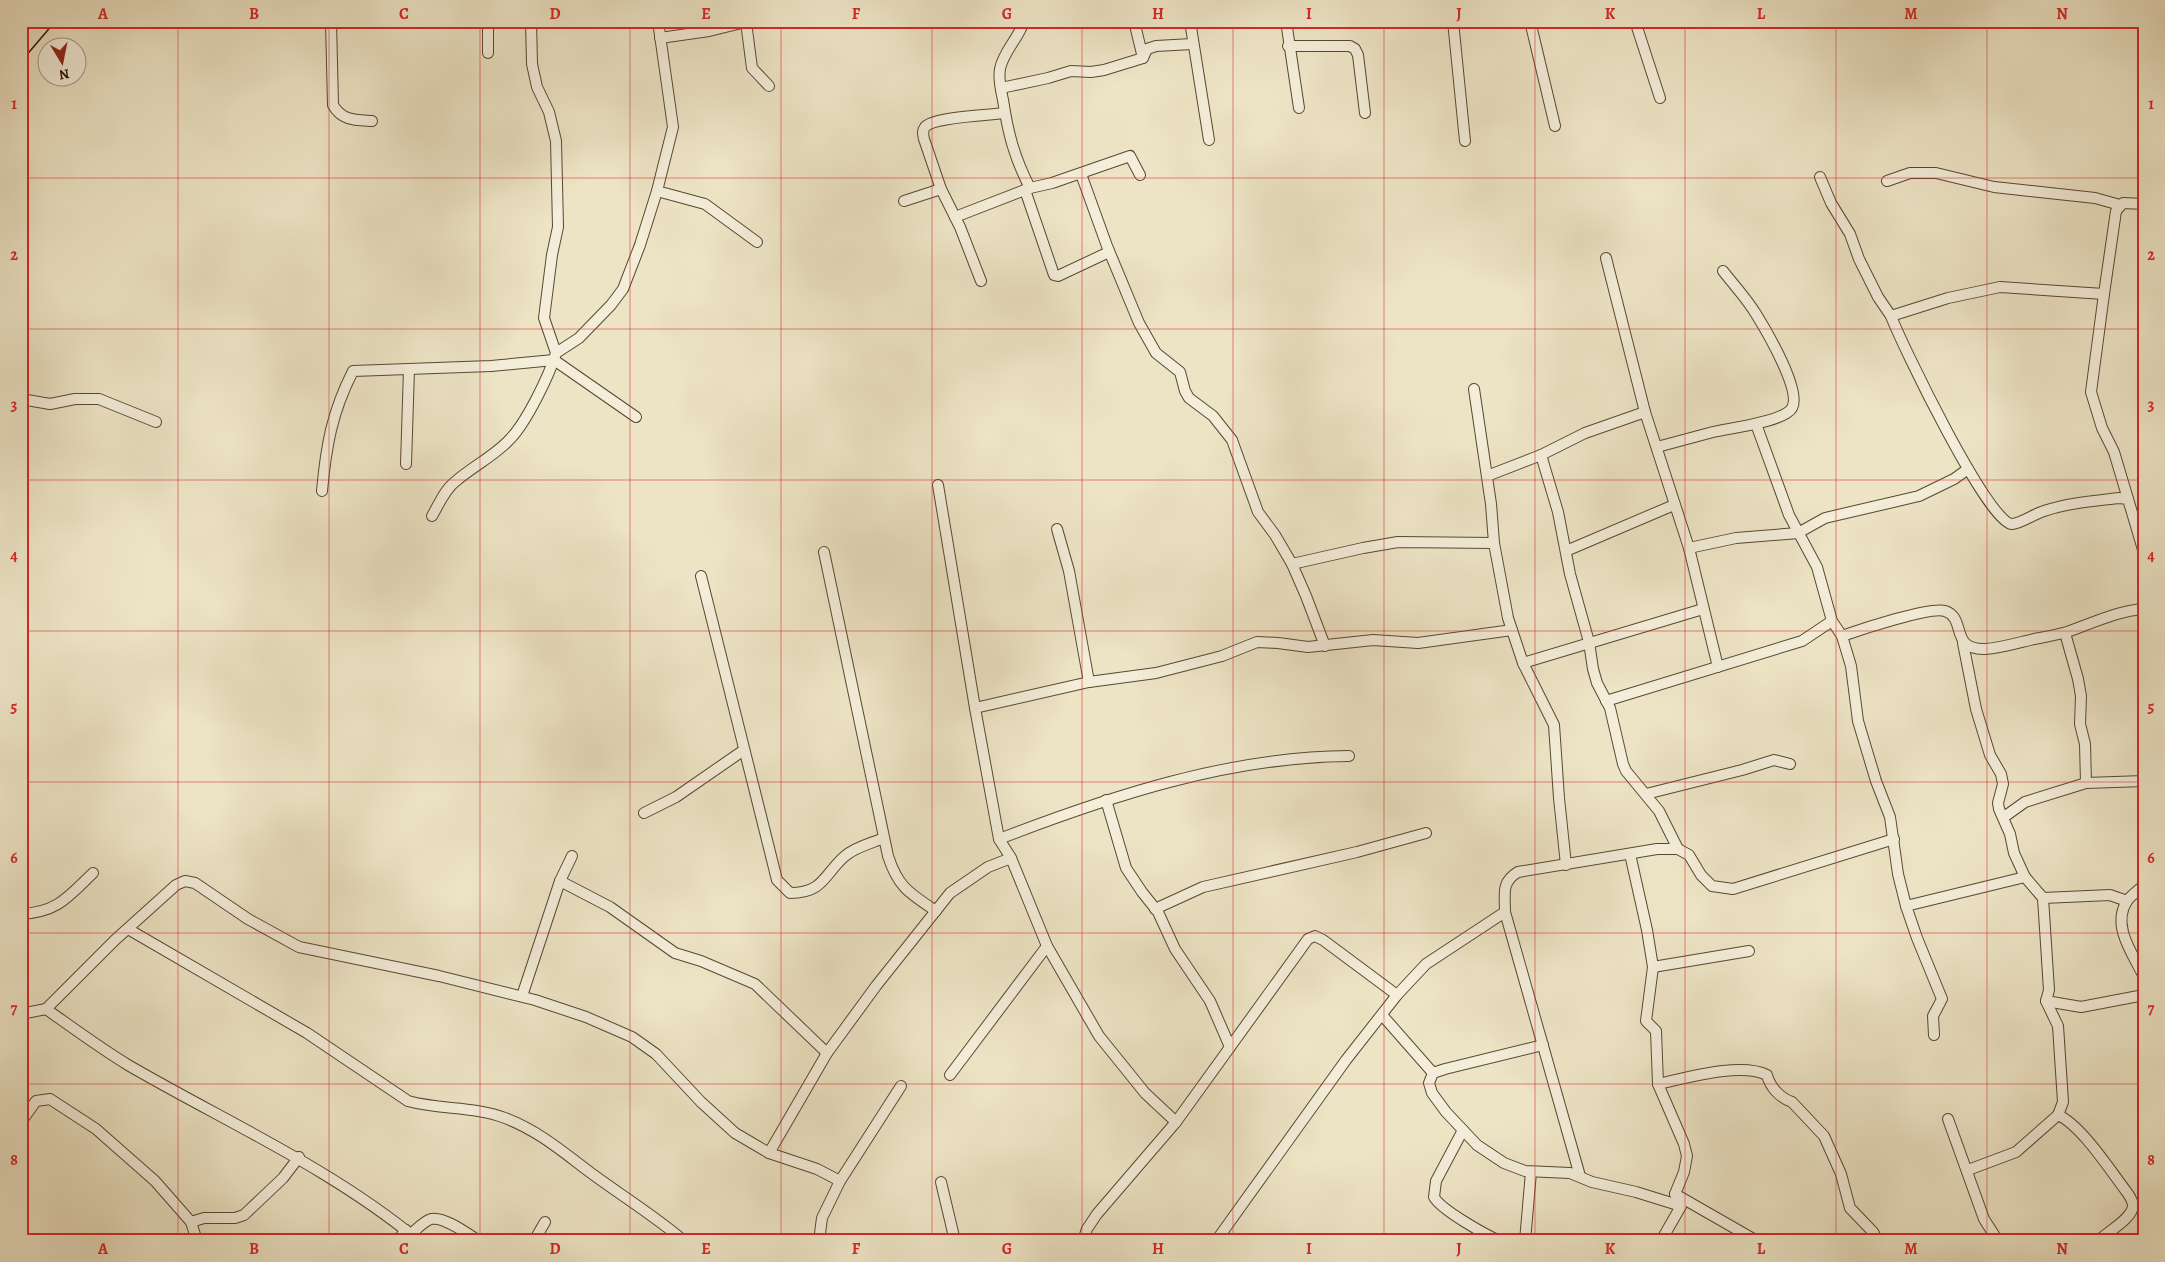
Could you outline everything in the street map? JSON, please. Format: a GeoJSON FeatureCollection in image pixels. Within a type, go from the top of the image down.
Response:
{"type":"FeatureCollection","features":[{"type":"Feature","properties":{"kind":"highway"},"geometry":{"type":"LineString","coordinates":[[21,48],[44,21]]}},
{"type":"Feature","properties":{"kind":"street"},"geometry":{"type":"LineString","coordinates":[[330,21],[334,106],[337,113],[347,119],[372,121]]}},
{"type":"Feature","properties":{"kind":"street"},"geometry":{"type":"LineString","coordinates":[[488,21],[488,53]]}},
{"type":"Feature","properties":{"kind":"street"},"geometry":{"type":"LineString","coordinates":[[531,21],[532,64],[537,87],[549,112],[556,141],[558,227],[552,255],[544,318],[555,357],[636,417]]}},
{"type":"Feature","properties":{"kind":"street"},"geometry":{"type":"LineString","coordinates":[[432,516],[456,480],[487,459],[512,438],[534,403],[555,357],[579,338],[611,305],[623,289],[640,245],[657,191],[673,127],[658,21]]}},
{"type":"Feature","properties":{"kind":"street"},"geometry":{"type":"LineString","coordinates":[[1024,21],[1022,29],[1005,55],[1000,69],[1001,88],[1014,154],[1054,275],[1058,276],[1109,252]]}},
{"type":"Feature","properties":{"kind":"street"},"geometry":{"type":"LineString","coordinates":[[1134,21],[1143,58]]}},
{"type":"Feature","properties":{"kind":"street"},"geometry":{"type":"LineString","coordinates":[[1190,21],[1192,44],[1209,140]]}},
{"type":"Feature","properties":{"kind":"street"},"geometry":{"type":"LineString","coordinates":[[1286,21],[1288,46],[1299,108]]}},
{"type":"Feature","properties":{"kind":"street"},"geometry":{"type":"LineString","coordinates":[[1453,21],[1466,141]]}},
{"type":"Feature","properties":{"kind":"street"},"geometry":{"type":"LineString","coordinates":[[1530,21],[1555,126]]}},
{"type":"Feature","properties":{"kind":"street"},"geometry":{"type":"LineString","coordinates":[[1636,21],[1660,98]]}},
{"type":"Feature","properties":{"kind":"street"},"geometry":{"type":"LineString","coordinates":[[660,38],[709,31],[748,22],[752,68],[769,86]]}},
{"type":"Feature","properties":{"kind":"street"},"geometry":{"type":"LineString","coordinates":[[1001,88],[1071,71],[1091,72],[1104,70],[1143,58],[1147,49],[1156,46],[1192,44]]}},
{"type":"Feature","properties":{"kind":"street"},"geometry":{"type":"LineString","coordinates":[[1288,46],[1350,46],[1355,49],[1358,55],[1365,113]]}},
{"type":"Feature","properties":{"kind":"street"},"geometry":{"type":"LineString","coordinates":[[981,281],[955,217],[941,189],[923,130],[926,126],[939,121],[1005,113]]}},
{"type":"Feature","properties":{"kind":"street"},"geometry":{"type":"LineString","coordinates":[[955,217],[1027,189],[1081,174],[1130,156],[1140,175]]}},
{"type":"Feature","properties":{"kind":"street"},"geometry":{"type":"LineString","coordinates":[[1887,181],[1910,173],[1936,173],[1994,187],[2095,198],[2120,205],[2125,203],[2144,204]]}},
{"type":"Feature","properties":{"kind":"street"},"geometry":{"type":"LineString","coordinates":[[1081,174],[1127,297],[1152,348],[1180,372],[1184,391],[1189,398],[1213,416],[1232,440],[1258,512],[1275,534],[1292,564],[1325,646]]}},
{"type":"Feature","properties":{"kind":"street"},"geometry":{"type":"LineString","coordinates":[[1820,178],[1830,203],[1850,234],[1859,259],[1878,297],[1891,316],[1952,441],[1968,469],[1997,513],[2006,523],[2012,524],[2044,511],[2128,498]]}},
{"type":"Feature","properties":{"kind":"street"},"geometry":{"type":"LineString","coordinates":[[904,201],[941,189]]}},
{"type":"Feature","properties":{"kind":"street"},"geometry":{"type":"LineString","coordinates":[[657,191],[705,204],[757,242]]}},
{"type":"Feature","properties":{"kind":"street"},"geometry":{"type":"LineString","coordinates":[[2120,205],[2116,211],[2091,392],[2102,428],[2114,452],[2144,553]]}},
{"type":"Feature","properties":{"kind":"street"},"geometry":{"type":"LineString","coordinates":[[1606,258],[1645,412],[1689,548],[1718,667]]}},
{"type":"Feature","properties":{"kind":"street"},"geometry":{"type":"LineString","coordinates":[[1657,447],[1714,432],[1756,424],[1788,413],[1792,408],[1795,400],[1793,389],[1756,312],[1723,271]]}},
{"type":"Feature","properties":{"kind":"street"},"geometry":{"type":"LineString","coordinates":[[1891,316],[1948,298],[2000,287],[2104,294]]}},
{"type":"Feature","properties":{"kind":"street"},"geometry":{"type":"LineString","coordinates":[[322,491],[326,448],[344,385],[353,371],[491,366],[555,357]]}},
{"type":"Feature","properties":{"kind":"street"},"geometry":{"type":"LineString","coordinates":[[406,464],[409,369]]}},
{"type":"Feature","properties":{"kind":"street"},"geometry":{"type":"LineString","coordinates":[[1474,389],[1487,476],[1494,543],[1512,630],[1523,663],[1554,725],[1558,798],[1566,865]]}},
{"type":"Feature","properties":{"kind":"street"},"geometry":{"type":"LineString","coordinates":[[21,399],[45,404],[75,399],[99,399],[156,422]]}},
{"type":"Feature","properties":{"kind":"street"},"geometry":{"type":"LineString","coordinates":[[1487,476],[1542,454],[1585,433],[1645,412]]}},
{"type":"Feature","properties":{"kind":"street"},"geometry":{"type":"LineString","coordinates":[[1756,424],[1789,515],[1817,568],[1832,621],[1842,636],[1851,666],[1858,721],[1876,781],[1890,817],[1898,874],[1906,906],[1942,999],[1933,1016],[1934,1035]]}},
{"type":"Feature","properties":{"kind":"street"},"geometry":{"type":"LineString","coordinates":[[1542,454],[1589,642],[1593,669],[1613,718],[1622,764],[1659,811],[1678,849]]}},
{"type":"Feature","properties":{"kind":"street"},"geometry":{"type":"LineString","coordinates":[[1689,548],[1736,538],[1798,533],[1825,518],[1919,496],[1954,479],[1968,469]]}},
{"type":"Feature","properties":{"kind":"street"},"geometry":{"type":"LineString","coordinates":[[938,485],[999,840],[1011,858],[1048,946],[1098,1036],[1145,1093],[1176,1122]]}},
{"type":"Feature","properties":{"kind":"street"},"geometry":{"type":"LineString","coordinates":[[1566,551],[1674,506]]}},
{"type":"Feature","properties":{"kind":"street"},"geometry":{"type":"LineString","coordinates":[[1058,529],[1069,571],[1089,682]]}},
{"type":"Feature","properties":{"kind":"street"},"geometry":{"type":"LineString","coordinates":[[1292,564],[1398,542],[1494,543]]}},
{"type":"Feature","properties":{"kind":"street"},"geometry":{"type":"LineString","coordinates":[[824,552],[888,856],[897,881],[936,911]]}},
{"type":"Feature","properties":{"kind":"street"},"geometry":{"type":"LineString","coordinates":[[701,576],[778,880],[790,893],[805,893],[822,883],[846,855],[884,838]]}},
{"type":"Feature","properties":{"kind":"street"},"geometry":{"type":"LineString","coordinates":[[1523,663],[1703,609]]}},
{"type":"Feature","properties":{"kind":"street"},"geometry":{"type":"LineString","coordinates":[[1963,643],[1970,648],[1996,648],[2065,633],[2124,611],[2144,609]]}},
{"type":"Feature","properties":{"kind":"street"},"geometry":{"type":"LineString","coordinates":[[1842,636],[1904,617],[1939,610],[1950,614],[1963,643],[1976,709],[1990,755],[2001,774],[2003,784],[1998,803],[2004,817],[2014,854],[2025,877],[2043,898],[2050,990],[2046,1001],[2058,1026],[2063,1102],[2058,1115],[2016,1152],[1968,1170]]}},
{"type":"Feature","properties":{"kind":"street"},"geometry":{"type":"LineString","coordinates":[[1606,701],[1802,640],[1832,621]]}},
{"type":"Feature","properties":{"kind":"street"},"geometry":{"type":"LineString","coordinates":[[975,708],[1089,682],[1156,673],[1195,664],[1257,642],[1308,647],[1373,640],[1418,643],[1512,630]]}},
{"type":"Feature","properties":{"kind":"street"},"geometry":{"type":"LineString","coordinates":[[2065,633],[2081,696],[2080,724],[2085,744],[2086,783]]}},
{"type":"Feature","properties":{"kind":"street"},"geometry":{"type":"LineString","coordinates":[[644,813],[676,797],[744,750]]}},
{"type":"Feature","properties":{"kind":"street"},"geometry":{"type":"LineString","coordinates":[[999,840],[1076,809],[1236,766],[1267,764],[1307,757],[1349,756]]}},
{"type":"Feature","properties":{"kind":"street"},"geometry":{"type":"LineString","coordinates":[[1646,794],[1774,760],[1790,764]]}},
{"type":"Feature","properties":{"kind":"street"},"geometry":{"type":"LineString","coordinates":[[2004,817],[2025,802],[2086,783],[2144,781]]}},
{"type":"Feature","properties":{"kind":"street"},"geometry":{"type":"LineString","coordinates":[[1106,800],[1126,868],[1155,909],[1175,949],[1210,1001],[1230,1046]]}},
{"type":"Feature","properties":{"kind":"street"},"geometry":{"type":"LineString","coordinates":[[1155,909],[1203,887],[1357,852],[1426,833]]}},
{"type":"Feature","properties":{"kind":"street"},"geometry":{"type":"LineString","coordinates":[[1580,1176],[1505,912],[1505,887],[1509,878],[1518,872],[1658,849],[1678,849],[1689,855],[1701,875],[1712,886],[1733,889],[1894,838]]}},
{"type":"Feature","properties":{"kind":"street"},"geometry":{"type":"LineString","coordinates":[[1630,854],[1647,930],[1653,967],[1646,1021],[1656,1031],[1658,1084],[1684,1144],[1687,1156],[1684,1172],[1675,1194],[1681,1206]]}},
{"type":"Feature","properties":{"kind":"street"},"geometry":{"type":"LineString","coordinates":[[522,996],[560,881],[572,856]]}},
{"type":"Feature","properties":{"kind":"street"},"geometry":{"type":"LineString","coordinates":[[770,1153],[828,1053],[876,986],[950,893],[988,867],[1011,858]]}},
{"type":"Feature","properties":{"kind":"street"},"geometry":{"type":"LineString","coordinates":[[21,914],[41,912],[54,907],[93,873]]}},
{"type":"Feature","properties":{"kind":"street"},"geometry":{"type":"LineString","coordinates":[[1906,906],[2025,877]]}},
{"type":"Feature","properties":{"kind":"street"},"geometry":{"type":"LineString","coordinates":[[21,1014],[46,1009],[176,884],[184,881],[195,883],[248,919],[299,947],[440,976],[522,996],[586,1017],[632,1037],[656,1054],[701,1102],[735,1133],[770,1153],[817,1169],[840,1181]]}},
{"type":"Feature","properties":{"kind":"street"},"geometry":{"type":"LineString","coordinates":[[560,881],[610,907],[675,953],[701,961],[755,984],[828,1053]]}},
{"type":"Feature","properties":{"kind":"street"},"geometry":{"type":"LineString","coordinates":[[2144,885],[2127,901],[2122,915],[2121,929],[2144,977]]}},
{"type":"Feature","properties":{"kind":"street"},"geometry":{"type":"LineString","coordinates":[[2043,898],[2110,895],[2127,901]]}},
{"type":"Feature","properties":{"kind":"street"},"geometry":{"type":"LineString","coordinates":[[1216,1241],[1346,1060],[1397,995],[1426,964],[1505,912]]}},
{"type":"Feature","properties":{"kind":"street"},"geometry":{"type":"LineString","coordinates":[[128,929],[307,1033],[408,1100],[428,1106],[471,1109],[504,1118],[530,1129],[558,1146],[684,1241]]}},
{"type":"Feature","properties":{"kind":"street"},"geometry":{"type":"LineString","coordinates":[[1083,1241],[1087,1229],[1097,1214],[1176,1122],[1308,939],[1315,936],[1397,995]]}},
{"type":"Feature","properties":{"kind":"street"},"geometry":{"type":"LineString","coordinates":[[950,1075],[1048,946]]}},
{"type":"Feature","properties":{"kind":"street"},"geometry":{"type":"LineString","coordinates":[[1653,967],[1749,951]]}},
{"type":"Feature","properties":{"kind":"street"},"geometry":{"type":"LineString","coordinates":[[2046,1001],[2081,1007],[2144,995]]}},
{"type":"Feature","properties":{"kind":"street"},"geometry":{"type":"LineString","coordinates":[[46,1009],[126,1064],[299,1157],[412,1235]]}},
{"type":"Feature","properties":{"kind":"street"},"geometry":{"type":"LineString","coordinates":[[1382,1015],[1433,1073]]}},
{"type":"Feature","properties":{"kind":"street"},"geometry":{"type":"LineString","coordinates":[[1433,1073],[1542,1045]]}},
{"type":"Feature","properties":{"kind":"street"},"geometry":{"type":"LineString","coordinates":[[1658,1084],[1736,1071],[1758,1070],[1767,1076],[1770,1085],[1784,1100],[1792,1102],[1799,1112],[1824,1136],[1841,1174],[1850,1208],[1873,1232],[1878,1241]]}},
{"type":"Feature","properties":{"kind":"street"},"geometry":{"type":"LineString","coordinates":[[1433,1073],[1429,1083],[1432,1093],[1477,1145],[1504,1162],[1531,1172],[1570,1173],[1592,1182],[1636,1192],[1681,1206]]}},
{"type":"Feature","properties":{"kind":"street"},"geometry":{"type":"LineString","coordinates":[[819,1241],[822,1218],[840,1181],[901,1086]]}},
{"type":"Feature","properties":{"kind":"street"},"geometry":{"type":"LineString","coordinates":[[21,1122],[36,1101],[50,1099],[96,1129],[155,1180],[191,1222],[197,1241]]}},
{"type":"Feature","properties":{"kind":"street"},"geometry":{"type":"LineString","coordinates":[[2058,1115],[2068,1119],[2081,1134],[2126,1191],[2132,1202],[2133,1207],[2127,1217],[2098,1241]]}},
{"type":"Feature","properties":{"kind":"street"},"geometry":{"type":"LineString","coordinates":[[1948,1119],[1968,1170],[1984,1219],[1998,1241]]}},
{"type":"Feature","properties":{"kind":"street"},"geometry":{"type":"LineString","coordinates":[[1463,1130],[1436,1181],[1434,1197],[1442,1207],[1481,1238],[1500,1241]]}},
{"type":"Feature","properties":{"kind":"street"},"geometry":{"type":"LineString","coordinates":[[191,1222],[204,1218],[235,1218],[244,1215],[283,1178],[299,1157]]}},
{"type":"Feature","properties":{"kind":"street"},"geometry":{"type":"LineString","coordinates":[[1525,1241],[1531,1172]]}},
{"type":"Feature","properties":{"kind":"street"},"geometry":{"type":"LineString","coordinates":[[941,1182],[955,1241]]}},
{"type":"Feature","properties":{"kind":"street"},"geometry":{"type":"LineString","coordinates":[[1675,1194],[1757,1241]]}},
{"type":"Feature","properties":{"kind":"street"},"geometry":{"type":"LineString","coordinates":[[1661,1241],[1681,1206]]}},
{"type":"Feature","properties":{"kind":"street"},"geometry":{"type":"LineString","coordinates":[[397,1241],[412,1235],[429,1220],[437,1218],[460,1228],[479,1241]]}},
{"type":"Feature","properties":{"kind":"street"},"geometry":{"type":"LineString","coordinates":[[534,1241],[545,1222]]}}]}
